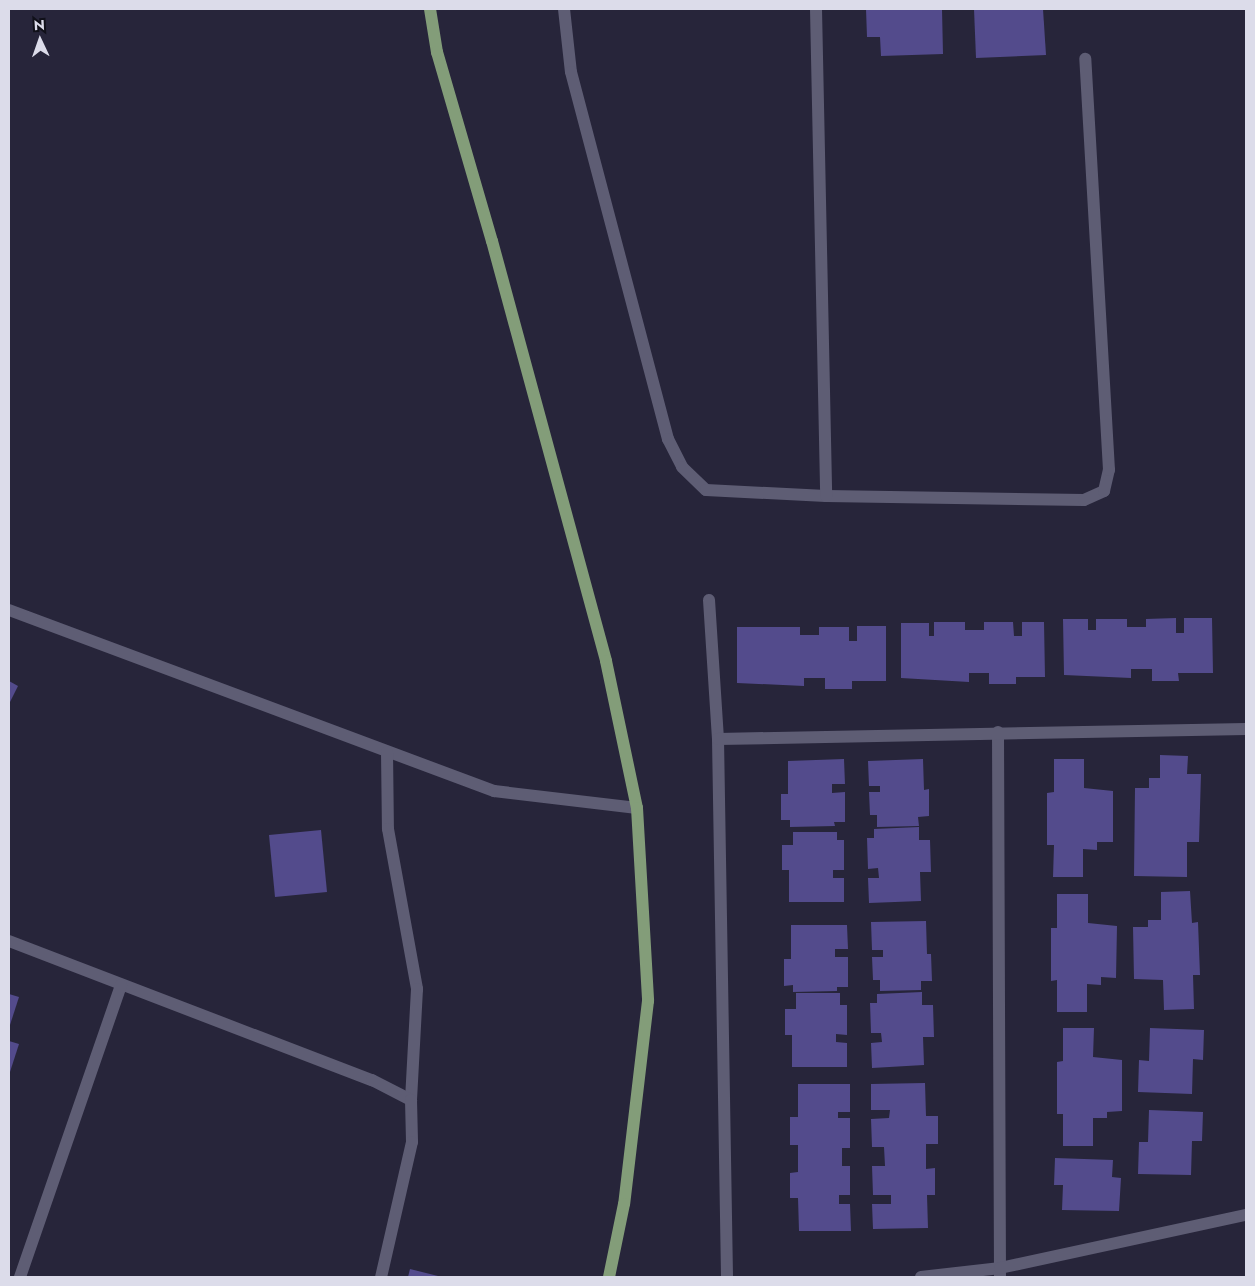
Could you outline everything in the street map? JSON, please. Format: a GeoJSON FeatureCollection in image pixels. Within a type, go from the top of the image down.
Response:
{"type":"FeatureCollection","features":[{"type":"Feature","properties":{"kind":"main road"},"geometry":{"type":"LineString","coordinates":[[430,9],[437,52],[492,241],[606,662],[637,808],[648,1001],[624,1204],[609,1277]]}},
{"type":"Feature","properties":{"kind":"street"},"geometry":{"type":"LineString","coordinates":[[564,9],[571,72],[668,439],[682,467],[706,490],[826,496],[1084,500],[1104,491],[1109,470],[1085,59]]}},
{"type":"Feature","properties":{"kind":"street"},"geometry":{"type":"LineString","coordinates":[[816,9],[826,496]]}},
{"type":"Feature","properties":{"kind":"street"},"geometry":{"type":"LineString","coordinates":[[709,600],[718,740],[727,1277]]}},
{"type":"Feature","properties":{"kind":"street"},"geometry":{"type":"LineString","coordinates":[[9,610],[494,791],[637,808]]}},
{"type":"Feature","properties":{"kind":"street"},"geometry":{"type":"LineString","coordinates":[[718,740],[998,732],[1246,729]]}},
{"type":"Feature","properties":{"kind":"street"},"geometry":{"type":"LineString","coordinates":[[998,732],[1000,1272]]}},
{"type":"Feature","properties":{"kind":"street"},"geometry":{"type":"LineString","coordinates":[[381,1277],[412,1142],[410,1100],[417,989],[388,829],[386,752]]}},
{"type":"Feature","properties":{"kind":"street"},"geometry":{"type":"LineString","coordinates":[[9,941],[372,1080],[410,1100]]}},
{"type":"Feature","properties":{"kind":"street"},"geometry":{"type":"LineString","coordinates":[[20,1277],[121,984]]}},
{"type":"Feature","properties":{"kind":"street"},"geometry":{"type":"LineString","coordinates":[[921,1277],[1000,1272],[1246,1215]]}},
{"type":"Feature","properties":{"kind":"building"},"geometry":{"type":"Polygon","coordinates":[[[866,9],[942,9],[943,54],[881,56],[880,37],[867,37],[866,9]]]}},
{"type":"Feature","properties":{"kind":"building"},"geometry":{"type":"Polygon","coordinates":[[[974,9],[1043,9],[1046,55],[976,58],[974,9]]]}},
{"type":"Feature","properties":{"kind":"building"},"geometry":{"type":"Polygon","coordinates":[[[1176,618],[1176,633],[1184,633],[1184,618],[1212,618],[1213,673],[1178,673],[1179,681],[1152,681],[1152,669],[1131,669],[1131,678],[1064,675],[1063,619],[1088,619],[1088,630],[1096,630],[1096,619],[1127,619],[1127,627],[1146,627],[1146,619],[1176,618]]]}},
{"type":"Feature","properties":{"kind":"building"},"geometry":{"type":"Polygon","coordinates":[[[934,622],[965,622],[965,630],[984,630],[984,622],[1013,622],[1014,636],[1022,636],[1022,622],[1044,622],[1045,677],[1016,677],[1016,684],[989,684],[989,673],[969,673],[969,682],[901,678],[901,623],[929,623],[929,636],[934,636],[934,622]]]}},
{"type":"Feature","properties":{"kind":"building"},"geometry":{"type":"Polygon","coordinates":[[[857,626],[886,626],[886,681],[852,681],[852,689],[825,689],[825,678],[804,678],[804,686],[737,683],[737,627],[800,627],[800,635],[819,635],[819,627],[849,627],[849,641],[857,641],[857,626]]]}},
{"type":"Feature","properties":{"kind":"building"},"geometry":{"type":"Polygon","coordinates":[[[9,681],[18,686],[9,704],[9,681]]]}},
{"type":"Feature","properties":{"kind":"building"},"geometry":{"type":"Polygon","coordinates":[[[1160,755],[1188,756],[1187,774],[1201,774],[1199,842],[1187,842],[1187,877],[1134,876],[1135,788],[1149,788],[1149,778],[1160,778],[1160,755]]]}},
{"type":"Feature","properties":{"kind":"building"},"geometry":{"type":"Polygon","coordinates":[[[844,759],[845,784],[832,784],[832,793],[845,792],[845,822],[834,822],[835,826],[790,827],[790,820],[781,820],[781,794],[788,794],[788,761],[844,759]]]}},
{"type":"Feature","properties":{"kind":"building"},"geometry":{"type":"Polygon","coordinates":[[[923,759],[924,790],[929,789],[929,816],[918,817],[919,826],[877,827],[877,815],[870,815],[869,792],[880,792],[880,786],[869,786],[868,761],[923,759]]]}},
{"type":"Feature","properties":{"kind":"building"},"geometry":{"type":"Polygon","coordinates":[[[1054,759],[1084,759],[1084,788],[1113,791],[1113,842],[1097,842],[1097,850],[1083,849],[1083,877],[1053,877],[1054,845],[1047,845],[1047,793],[1054,792],[1054,759]]]}},
{"type":"Feature","properties":{"kind":"building"},"geometry":{"type":"Polygon","coordinates":[[[919,827],[919,840],[930,840],[931,872],[920,872],[921,901],[869,903],[868,878],[879,878],[878,868],[868,869],[867,838],[874,838],[874,829],[919,827]]]}},
{"type":"Feature","properties":{"kind":"building"},"geometry":{"type":"Polygon","coordinates":[[[321,830],[327,892],[275,897],[269,835],[321,830]]]}},
{"type":"Feature","properties":{"kind":"building"},"geometry":{"type":"Polygon","coordinates":[[[793,832],[837,832],[837,840],[844,840],[844,870],[833,870],[833,878],[844,878],[844,902],[789,902],[789,870],[782,870],[782,845],[793,845],[793,832]]]}},
{"type":"Feature","properties":{"kind":"building"},"geometry":{"type":"Polygon","coordinates":[[[1190,891],[1192,923],[1198,922],[1200,975],[1193,975],[1194,1009],[1164,1010],[1163,980],[1134,979],[1133,927],[1148,927],[1148,920],[1161,920],[1161,892],[1190,891]]]}},
{"type":"Feature","properties":{"kind":"building"},"geometry":{"type":"Polygon","coordinates":[[[1057,894],[1088,894],[1088,923],[1117,926],[1116,978],[1101,977],[1101,985],[1087,984],[1087,1012],[1057,1012],[1057,980],[1051,981],[1051,928],[1057,928],[1057,894]]]}},
{"type":"Feature","properties":{"kind":"building"},"geometry":{"type":"Polygon","coordinates":[[[926,921],[927,954],[931,954],[932,981],[921,981],[921,990],[880,991],[880,980],[873,980],[872,957],[883,957],[883,950],[872,950],[871,922],[926,921]]]}},
{"type":"Feature","properties":{"kind":"building"},"geometry":{"type":"Polygon","coordinates":[[[791,925],[847,925],[848,949],[835,949],[835,957],[848,957],[848,987],[837,987],[837,991],[793,992],[793,985],[784,986],[784,959],[791,959],[791,925]]]}},
{"type":"Feature","properties":{"kind":"building"},"geometry":{"type":"Polygon","coordinates":[[[922,992],[922,1005],[933,1005],[934,1037],[923,1037],[924,1065],[872,1068],[871,1043],[882,1042],[881,1033],[871,1033],[870,1003],[877,1003],[877,994],[922,992]]]}},
{"type":"Feature","properties":{"kind":"building"},"geometry":{"type":"Polygon","coordinates":[[[796,993],[840,993],[840,1005],[847,1005],[847,1035],[836,1034],[836,1042],[847,1043],[847,1067],[792,1067],[792,1035],[785,1035],[785,1009],[796,1009],[796,993]]]}},
{"type":"Feature","properties":{"kind":"building"},"geometry":{"type":"Polygon","coordinates":[[[9,994],[19,997],[9,1028],[9,994]]]}},
{"type":"Feature","properties":{"kind":"building"},"geometry":{"type":"Polygon","coordinates":[[[1063,1028],[1094,1028],[1093,1057],[1122,1060],[1122,1111],[1107,1112],[1107,1118],[1093,1118],[1093,1146],[1063,1146],[1063,1114],[1057,1114],[1057,1062],[1063,1061],[1063,1028]]]}},
{"type":"Feature","properties":{"kind":"building"},"geometry":{"type":"Polygon","coordinates":[[[1150,1028],[1204,1030],[1203,1060],[1193,1059],[1192,1094],[1138,1092],[1139,1060],[1149,1061],[1150,1028]]]}},
{"type":"Feature","properties":{"kind":"building"},"geometry":{"type":"Polygon","coordinates":[[[9,1041],[19,1044],[9,1075],[9,1041]]]}},
{"type":"Feature","properties":{"kind":"building"},"geometry":{"type":"Polygon","coordinates":[[[925,1083],[926,1116],[938,1116],[938,1144],[926,1144],[926,1169],[935,1168],[935,1195],[927,1195],[928,1228],[873,1229],[872,1204],[891,1204],[891,1195],[873,1195],[872,1166],[885,1166],[884,1147],[872,1147],[871,1119],[889,1118],[890,1110],[871,1110],[871,1084],[925,1083]]]}},
{"type":"Feature","properties":{"kind":"building"},"geometry":{"type":"Polygon","coordinates":[[[798,1084],[850,1084],[850,1112],[838,1112],[838,1118],[850,1118],[850,1148],[842,1148],[842,1166],[850,1166],[850,1195],[839,1195],[839,1204],[850,1204],[851,1231],[799,1231],[798,1198],[790,1198],[790,1173],[798,1172],[798,1145],[790,1145],[790,1117],[798,1117],[798,1084]]]}},
{"type":"Feature","properties":{"kind":"building"},"geometry":{"type":"Polygon","coordinates":[[[1149,1110],[1203,1112],[1202,1141],[1192,1141],[1191,1175],[1138,1174],[1139,1142],[1148,1142],[1149,1110]]]}},
{"type":"Feature","properties":{"kind":"building"},"geometry":{"type":"Polygon","coordinates":[[[1055,1158],[1113,1160],[1112,1177],[1121,1178],[1119,1211],[1062,1210],[1063,1185],[1054,1185],[1055,1158]]]}},
{"type":"Feature","properties":{"kind":"building"},"geometry":{"type":"Polygon","coordinates":[[[410,1269],[442,1277],[408,1277],[410,1269]]]}}]}
